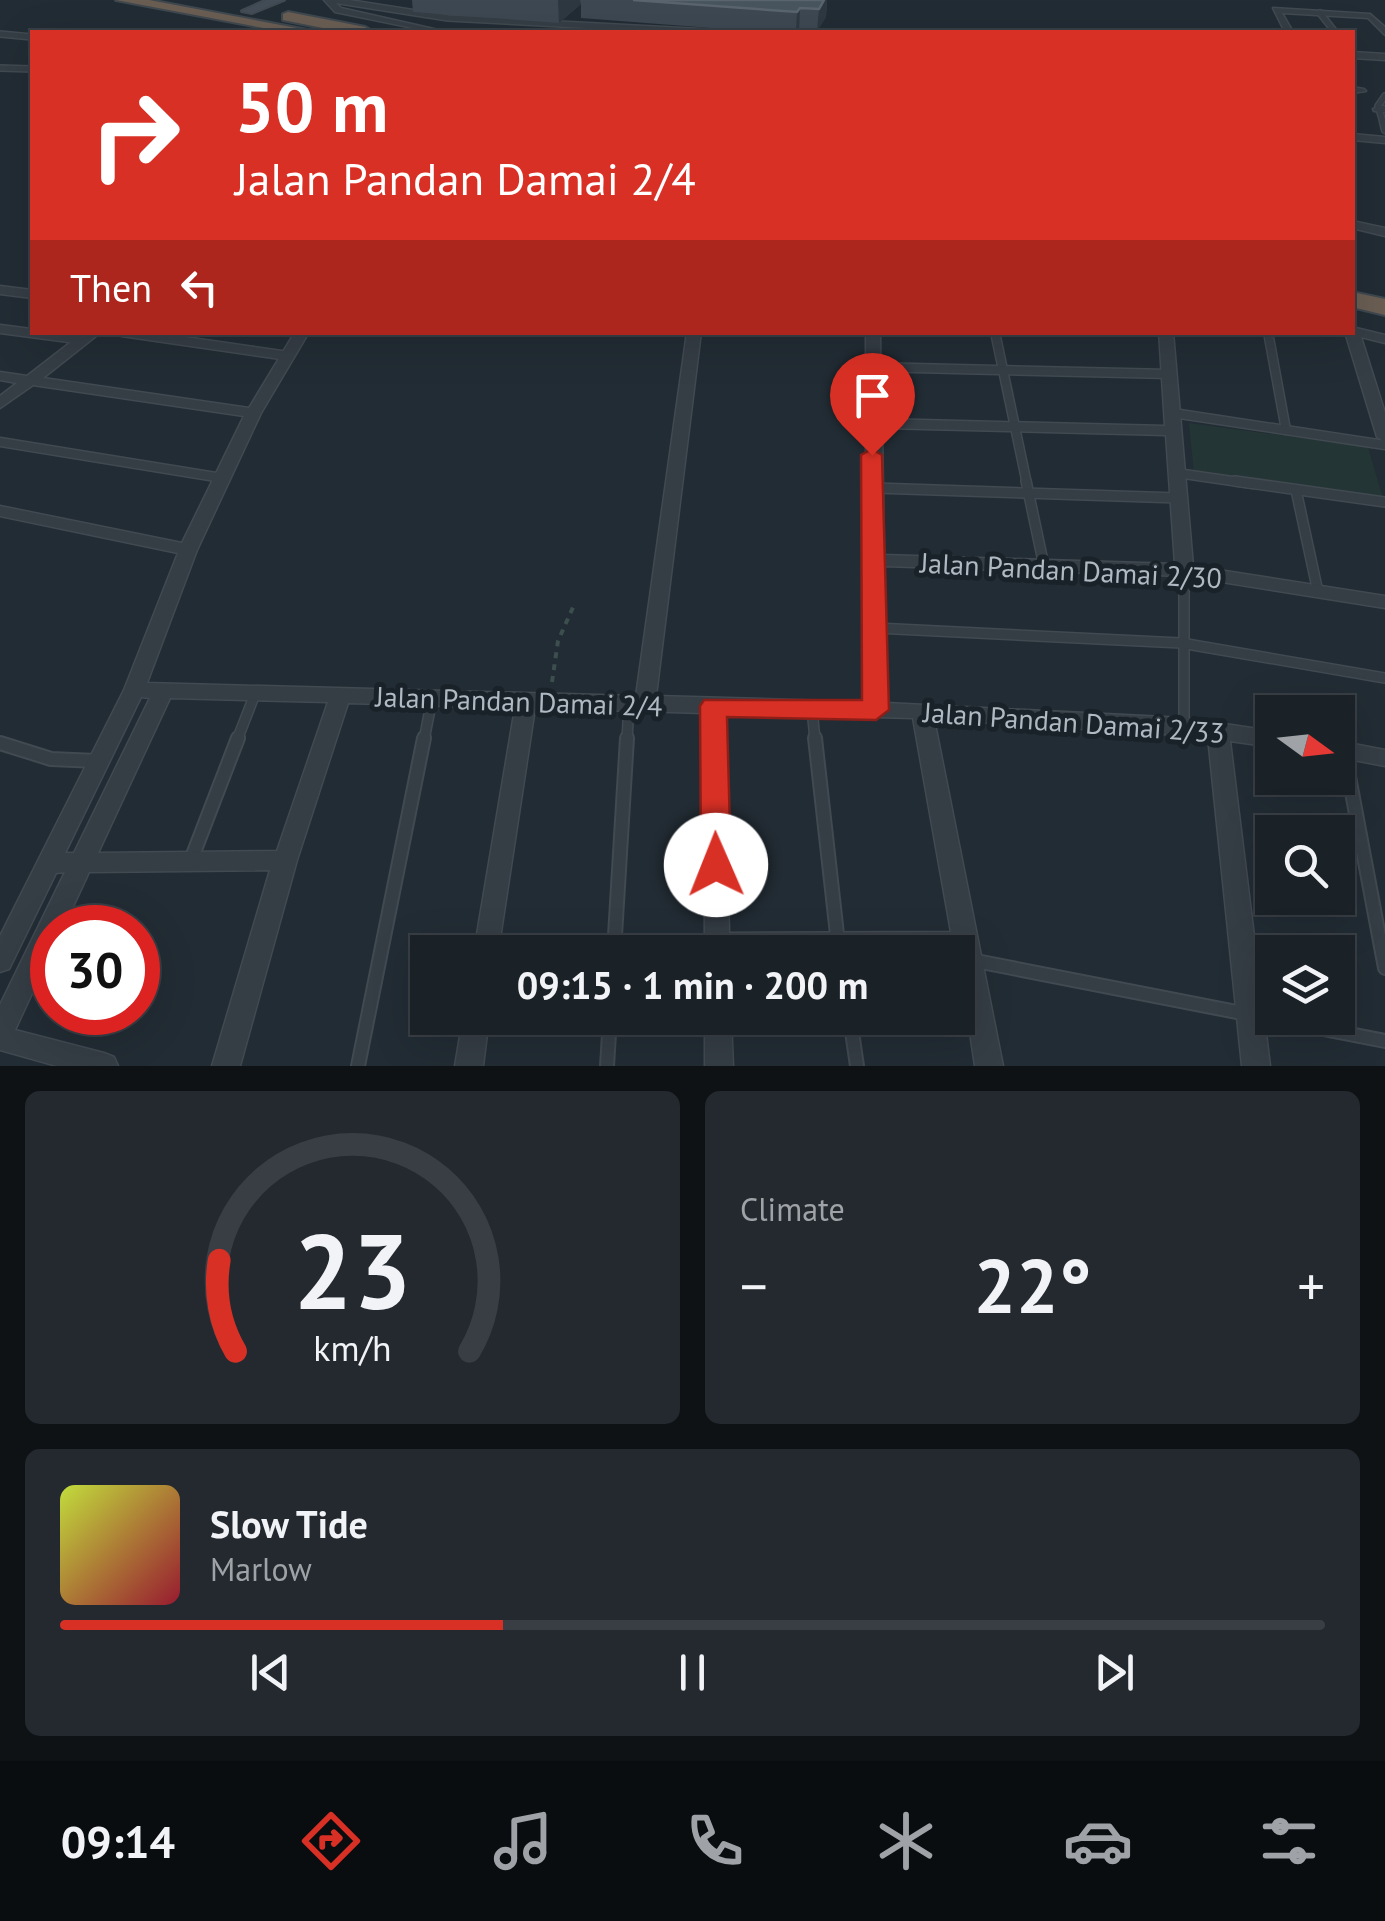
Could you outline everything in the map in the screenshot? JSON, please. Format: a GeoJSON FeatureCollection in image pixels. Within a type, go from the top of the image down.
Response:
{"type":"FeatureCollection","features":[{"type":"Feature","properties":{"kind":"highway"},"geometry":{"type":"LineString","coordinates":[[124,0],[276,10],[306,26],[345,30]]}},
{"type":"Feature","properties":{"kind":"highway"},"geometry":{"type":"LineString","coordinates":[[196,5],[248,9]]}},
{"type":"Feature","properties":{"kind":"highway"},"geometry":{"type":"LineString","coordinates":[[276,10],[306,26]]}},
{"type":"Feature","properties":{"kind":"highway"},"geometry":{"type":"LineString","coordinates":[[1355,285],[1385,292]]}},
{"type":"Feature","properties":{"kind":"highway"},"geometry":{"type":"LineString","coordinates":[[1355,300],[1385,307]]}},
{"type":"Feature","properties":{"kind":"street"},"geometry":{"type":"LineString","coordinates":[[331,0],[338,10],[433,30]]}},
{"type":"Feature","properties":{"kind":"street"},"geometry":{"type":"LineString","coordinates":[[248,9],[276,10]]}},
{"type":"Feature","properties":{"kind":"street"},"geometry":{"type":"LineString","coordinates":[[1288,30],[1276,10],[1370,16],[1385,32]]}},
{"type":"Feature","properties":{"kind":"street"},"geometry":{"type":"LineString","coordinates":[[1355,54],[1385,56]]}},
{"type":"Feature","properties":{"kind":"street"},"geometry":{"type":"LineString","coordinates":[[1355,137],[1385,140]]}},
{"type":"Feature","properties":{"kind":"street"},"geometry":{"type":"LineString","coordinates":[[1355,225],[1385,232]]}},
{"type":"Feature","properties":{"kind":"street"},"geometry":{"type":"LineString","coordinates":[[0,290],[30,294]]}},
{"type":"Feature","properties":{"kind":"street"},"geometry":{"type":"LineString","coordinates":[[1355,333],[1385,339]]}},
{"type":"Feature","properties":{"kind":"street"},"geometry":{"type":"LineString","coordinates":[[0,961],[134,690],[188,550],[253,413],[300,335]]}},
{"type":"Feature","properties":{"kind":"street"},"geometry":{"type":"LineString","coordinates":[[637,704],[694,335]]}},
{"type":"Feature","properties":{"kind":"street"},"geometry":{"type":"LineString","coordinates":[[873,335],[870,423],[876,710]]}},
{"type":"Feature","properties":{"kind":"street"},"geometry":{"type":"LineString","coordinates":[[1166,335],[1184,570]]}},
{"type":"Feature","properties":{"kind":"street"},"geometry":{"type":"LineString","coordinates":[[1353,335],[1385,441]]}},
{"type":"Feature","properties":{"kind":"street"},"geometry":{"type":"LineString","coordinates":[[0,403],[89,336]]}},
{"type":"Feature","properties":{"kind":"street"},"geometry":{"type":"LineString","coordinates":[[0,376],[253,413]]}},
{"type":"Feature","properties":{"kind":"street"},"geometry":{"type":"LineString","coordinates":[[870,423],[1012,427],[1173,422]]}},
{"type":"Feature","properties":{"kind":"street"},"geometry":{"type":"LineString","coordinates":[[0,511],[188,550]]}},
{"type":"Feature","properties":{"kind":"street","name":"Jalan Pandan Damai 2/30"},"geometry":{"type":"LineString","coordinates":[[875,560],[1184,570],[1385,602]]}},
{"type":"Feature","properties":{"kind":"street","name":"Jalan Pandan Damai 2/4"},"geometry":{"type":"LineString","coordinates":[[134,690],[876,710]]}},
{"type":"Feature","properties":{"kind":"street"},"geometry":{"type":"LineString","coordinates":[[104,1066],[0,1036],[163,692]]}},
{"type":"Feature","properties":{"kind":"street"},"geometry":{"type":"LineString","coordinates":[[226,1066],[284,860],[340,696]]}},
{"type":"Feature","properties":{"kind":"street"},"geometry":{"type":"LineString","coordinates":[[489,935],[526,701]]}},
{"type":"Feature","properties":{"kind":"street"},"geometry":{"type":"LineString","coordinates":[[714,706],[717,935]]}},
{"type":"Feature","properties":{"kind":"street","name":"Jalan Pandan Damai 2/33"},"geometry":{"type":"LineString","coordinates":[[876,710],[1184,726],[1255,736]]}},
{"type":"Feature","properties":{"kind":"street"},"geometry":{"type":"LineString","coordinates":[[922,711],[965,935]]}},
{"type":"Feature","properties":{"kind":"street"},"geometry":{"type":"LineString","coordinates":[[1218,730],[1256,1066]]}},
{"type":"Feature","properties":{"kind":"street"},"geometry":{"type":"LineString","coordinates":[[1355,753],[1385,758]]}},
{"type":"Feature","properties":{"kind":"street"},"geometry":{"type":"LineString","coordinates":[[51,862],[284,860]]}},
{"type":"Feature","properties":{"kind":"street"},"geometry":{"type":"LineString","coordinates":[[975,992],[988,1066]]}},
{"type":"Feature","properties":{"kind":"street"},"geometry":{"type":"LineString","coordinates":[[468,1066],[473,1035]]}},
{"type":"Feature","properties":{"kind":"street"},"geometry":{"type":"LineString","coordinates":[[718,1035],[719,1066]]}},
{"type":"Feature","properties":{"kind":"lane"},"geometry":{"type":"LineString","coordinates":[[331,0],[448,18],[673,30]]}},
{"type":"Feature","properties":{"kind":"lane"},"geometry":{"type":"LineString","coordinates":[[1320,13],[1333,30]]}},
{"type":"Feature","properties":{"kind":"lane"},"geometry":{"type":"LineString","coordinates":[[0,34],[30,37]]}},
{"type":"Feature","properties":{"kind":"lane"},"geometry":{"type":"LineString","coordinates":[[0,68],[30,68]]}},
{"type":"Feature","properties":{"kind":"lane"},"geometry":{"type":"LineString","coordinates":[[1385,96],[1385,130]]}},
{"type":"Feature","properties":{"kind":"lane"},"geometry":{"type":"LineString","coordinates":[[0,329],[30,331]]}},
{"type":"Feature","properties":{"kind":"lane"},"geometry":{"type":"LineString","coordinates":[[143,335],[288,356]]}},
{"type":"Feature","properties":{"kind":"lane"},"geometry":{"type":"LineString","coordinates":[[996,335],[1044,566]]}},
{"type":"Feature","properties":{"kind":"lane"},"geometry":{"type":"LineString","coordinates":[[1269,335],[1286,430]]}},
{"type":"Feature","properties":{"kind":"lane"},"geometry":{"type":"LineString","coordinates":[[871,366],[1170,374]]}},
{"type":"Feature","properties":{"kind":"lane"},"geometry":{"type":"LineString","coordinates":[[1173,422],[1385,441]]}},
{"type":"Feature","properties":{"kind":"lane"},"geometry":{"type":"LineString","coordinates":[[0,442],[222,478]]}},
{"type":"Feature","properties":{"kind":"lane"},"geometry":{"type":"LineString","coordinates":[[1177,473],[1385,502]]}},
{"type":"Feature","properties":{"kind":"lane"},"geometry":{"type":"LineString","coordinates":[[873,488],[1179,498]]}},
{"type":"Feature","properties":{"kind":"lane"},"geometry":{"type":"LineString","coordinates":[[1296,490],[1318,592]]}},
{"type":"Feature","properties":{"kind":"lane"},"geometry":{"type":"LineString","coordinates":[[1184,570],[1184,726]]}},
{"type":"Feature","properties":{"kind":"lane"},"geometry":{"type":"LineString","coordinates":[[876,628],[1181,643],[1385,678]]}},
{"type":"Feature","properties":{"kind":"lane"},"geometry":{"type":"LineString","coordinates":[[190,861],[254,694]]}},
{"type":"Feature","properties":{"kind":"lane"},"geometry":{"type":"LineString","coordinates":[[358,1066],[432,698]]}},
{"type":"Feature","properties":{"kind":"lane"},"geometry":{"type":"LineString","coordinates":[[616,935],[637,704]]}},
{"type":"Feature","properties":{"kind":"lane"},"geometry":{"type":"LineString","coordinates":[[812,708],[838,935]]}},
{"type":"Feature","properties":{"kind":"lane"},"geometry":{"type":"LineString","coordinates":[[0,743],[51,760],[100,761]]}},
{"type":"Feature","properties":{"kind":"lane"},"geometry":{"type":"LineString","coordinates":[[1350,795],[1385,968]]}},
{"type":"Feature","properties":{"kind":"lane"},"geometry":{"type":"LineString","coordinates":[[975,954],[1251,1017],[1385,1041]]}},
{"type":"Feature","properties":{"kind":"lane"},"geometry":{"type":"LineString","coordinates":[[607,1066],[609,1035]]}},
{"type":"Feature","properties":{"kind":"lane"},"geometry":{"type":"LineString","coordinates":[[852,1035],[857,1066]]}},
{"type":"Feature","properties":{"kind":"path"},"geometry":{"type":"LineString","coordinates":[[551,702],[558,641],[574,605]]}},
{"type":"Feature","properties":{"kind":"shaded area"},"geometry":{"type":"Polygon","coordinates":[[[1189,423],[1368,447],[1383,499],[1194,473],[1189,423]]]}},
{"type":"Feature","properties":{"kind":"building"},"geometry":{"type":"Polygon","coordinates":[[[633,0],[824,0],[819,9],[800,8],[797,12],[633,0]]]}},
{"type":"Feature","properties":{"kind":"route"},"geometry":{"type":"LineString","coordinates":[[716,865],[714,706],[876,710],[872,455]]}}]}
